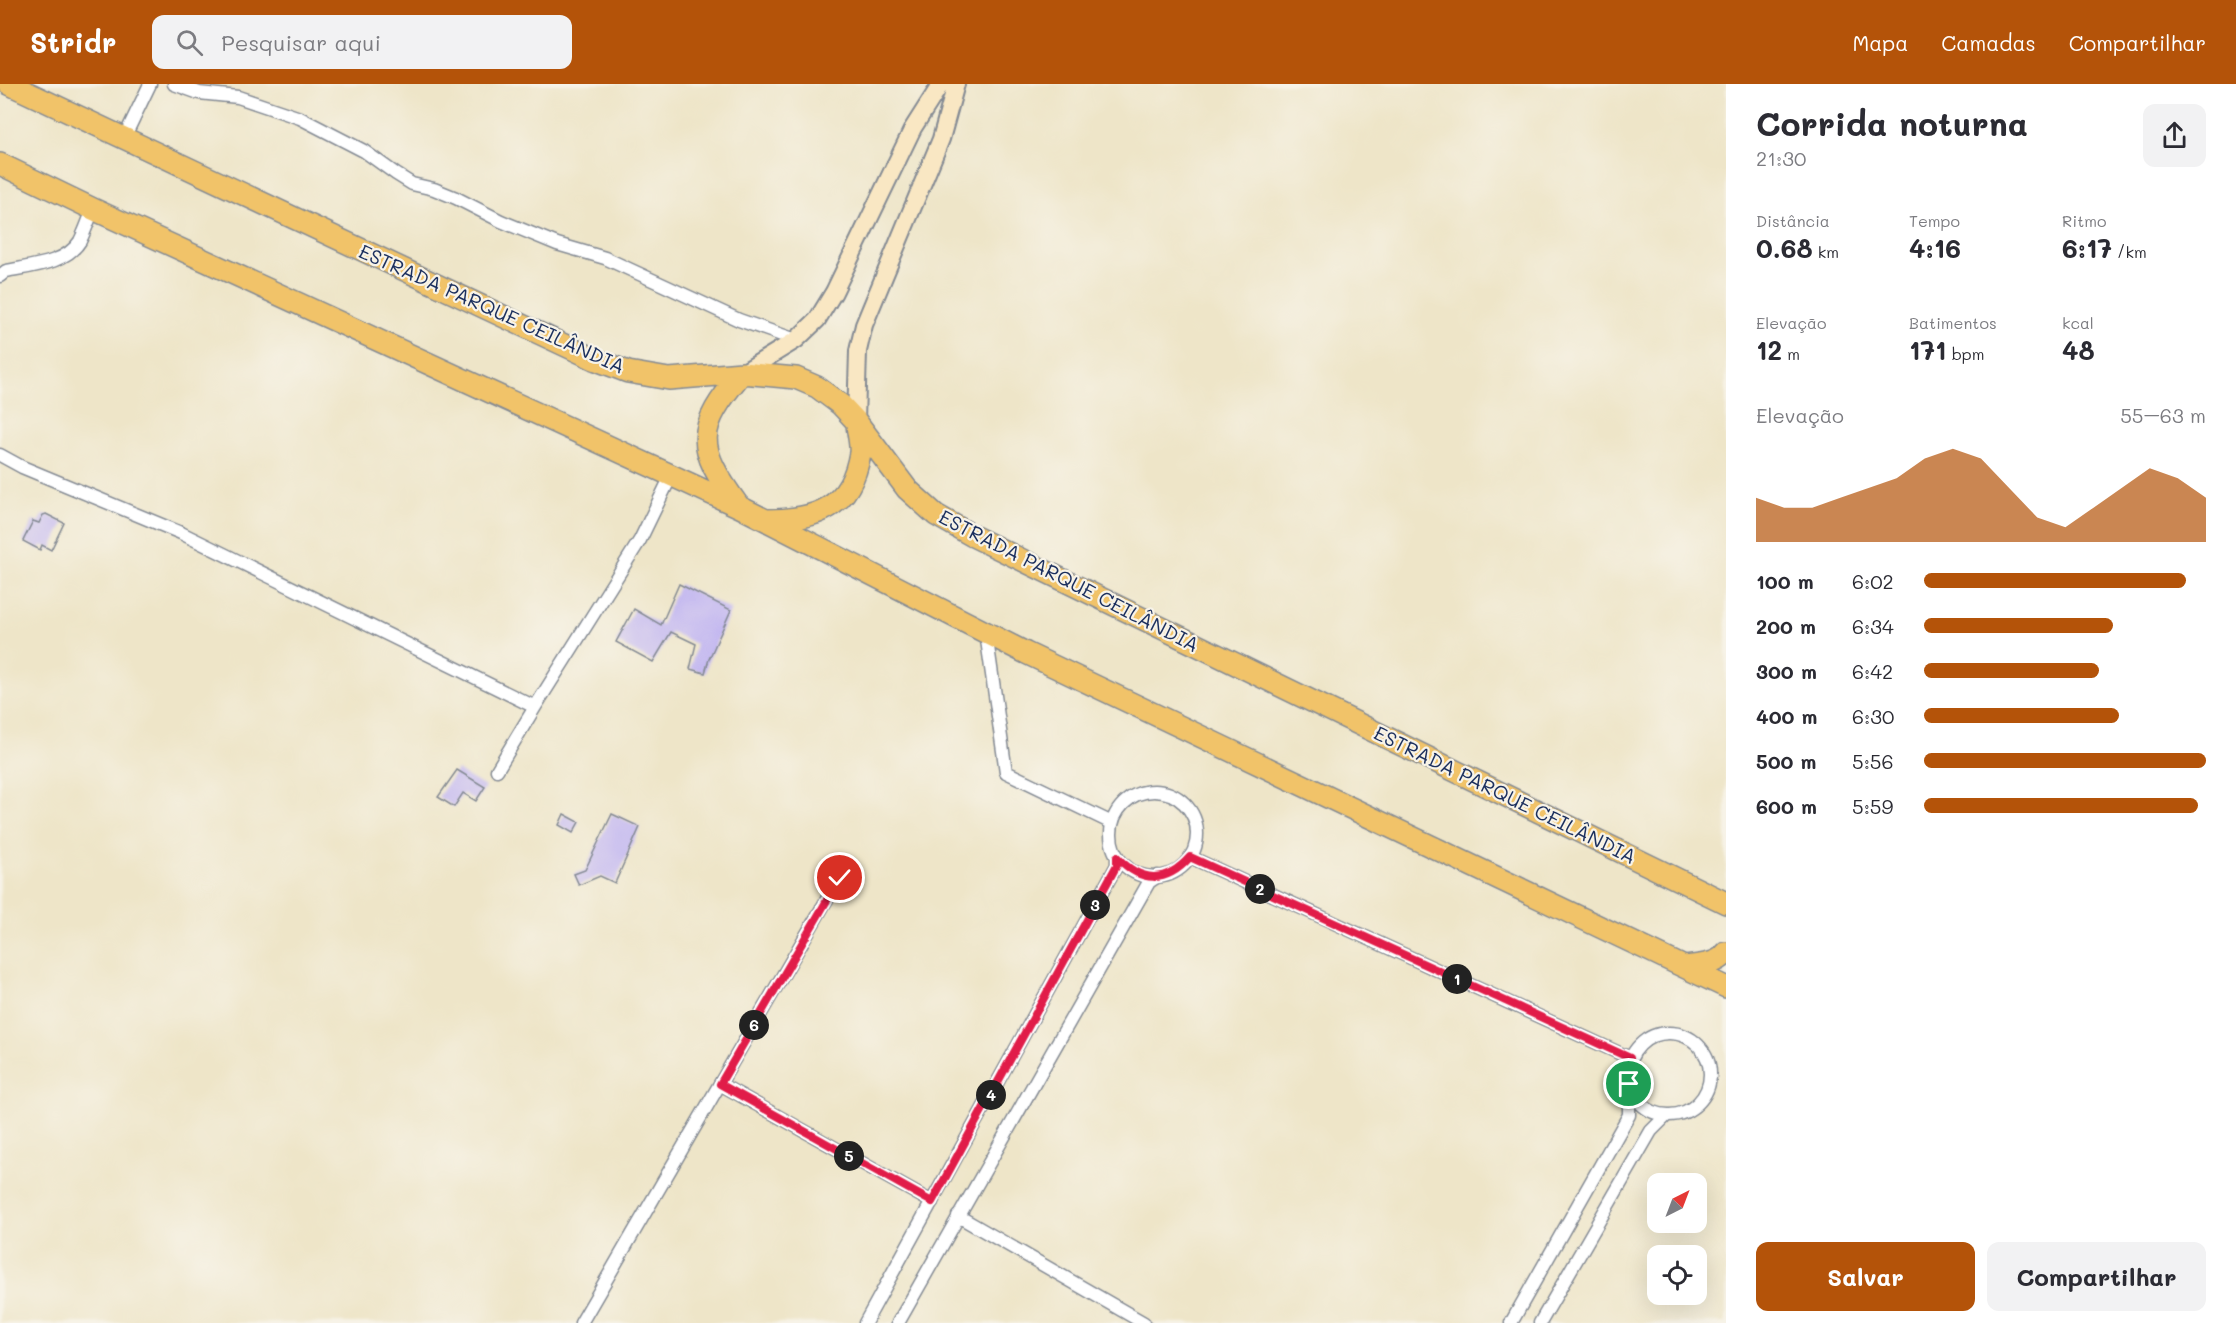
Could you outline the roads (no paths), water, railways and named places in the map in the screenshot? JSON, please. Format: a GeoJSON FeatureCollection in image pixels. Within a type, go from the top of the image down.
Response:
{"type":"FeatureCollection","features":[{"type":"Feature","properties":{"kind":"highway","name":"ESTRADA PARQUE CEILÂNDIA"},"geometry":{"type":"LineString","coordinates":[[9,84],[594,359],[628,372],[669,379],[742,373],[796,378],[817,387],[841,405],[856,421],[907,489],[936,515],[973,536],[1724,905]]}},
{"type":"Feature","properties":{"kind":"highway"},"geometry":{"type":"LineString","coordinates":[[0,164],[740,507],[986,633],[1726,987]]}},
{"type":"Feature","properties":{"kind":"highway"},"geometry":{"type":"LineString","coordinates":[[740,507],[718,477],[708,455],[706,435],[710,416],[742,373]]}},
{"type":"Feature","properties":{"kind":"highway"},"geometry":{"type":"LineString","coordinates":[[766,520],[782,520],[817,514],[836,504],[848,491],[860,451],[856,421]]}},
{"type":"Feature","properties":{"kind":"highway"},"geometry":{"type":"LineString","coordinates":[[1684,967],[1707,964],[1722,958],[1726,953]]}},
{"type":"Feature","properties":{"kind":"main road"},"geometry":{"type":"LineString","coordinates":[[742,373],[796,340],[817,320],[834,292],[913,128],[940,84]]}},
{"type":"Feature","properties":{"kind":"main road"},"geometry":{"type":"LineString","coordinates":[[856,421],[858,351],[864,326],[941,139],[956,84]]}},
{"type":"Feature","properties":{"kind":"street"},"geometry":{"type":"LineString","coordinates":[[124,138],[150,84]]}},
{"type":"Feature","properties":{"kind":"street"},"geometry":{"type":"LineString","coordinates":[[174,84],[199,93],[238,97],[300,118],[364,151],[412,184],[434,189],[456,198],[501,221],[557,244],[605,258],[739,320],[796,340]]}},
{"type":"Feature","properties":{"kind":"street"},"geometry":{"type":"LineString","coordinates":[[0,276],[6,272],[60,258],[69,253],[79,242],[93,209]]}},
{"type":"Feature","properties":{"kind":"street"},"geometry":{"type":"LineString","coordinates":[[0,455],[181,533],[535,706]]}},
{"type":"Feature","properties":{"kind":"street"},"geometry":{"type":"LineString","coordinates":[[497,770],[640,540],[672,476]]}},
{"type":"Feature","properties":{"kind":"street"},"geometry":{"type":"LineString","coordinates":[[986,633],[1006,772],[1112,824]]}},
{"type":"Feature","properties":{"kind":"street"},"geometry":{"type":"LineString","coordinates":[[865,1323],[1117,865],[1112,843],[1114,815],[1122,804],[1134,795],[1147,791],[1161,791],[1174,796],[1186,805],[1193,816],[1197,830],[1196,844],[1190,857],[1181,868],[1168,875],[1139,874],[1117,857]]}},
{"type":"Feature","properties":{"kind":"street"},"geometry":{"type":"LineString","coordinates":[[1190,857],[1630,1058]]}},
{"type":"Feature","properties":{"kind":"street"},"geometry":{"type":"LineString","coordinates":[[898,1323],[1149,882],[1158,876]]}},
{"type":"Feature","properties":{"kind":"street"},"geometry":{"type":"LineString","coordinates":[[581,1323],[840,878]]}},
{"type":"Feature","properties":{"kind":"street"},"geometry":{"type":"LineString","coordinates":[[1511,1323],[1629,1115],[1628,1071],[1630,1058],[1637,1047],[1648,1038],[1661,1033],[1676,1034],[1689,1038],[1700,1047],[1707,1059],[1710,1073],[1708,1087],[1692,1108],[1680,1114],[1667,1115],[1643,1106],[1634,1096],[1629,1084]]}},
{"type":"Feature","properties":{"kind":"street"},"geometry":{"type":"LineString","coordinates":[[720,1084],[932,1202]]}},
{"type":"Feature","properties":{"kind":"street"},"geometry":{"type":"LineString","coordinates":[[1540,1323],[1651,1131],[1667,1115]]}},
{"type":"Feature","properties":{"kind":"street"},"geometry":{"type":"LineString","coordinates":[[958,1216],[1144,1323]]}}]}
